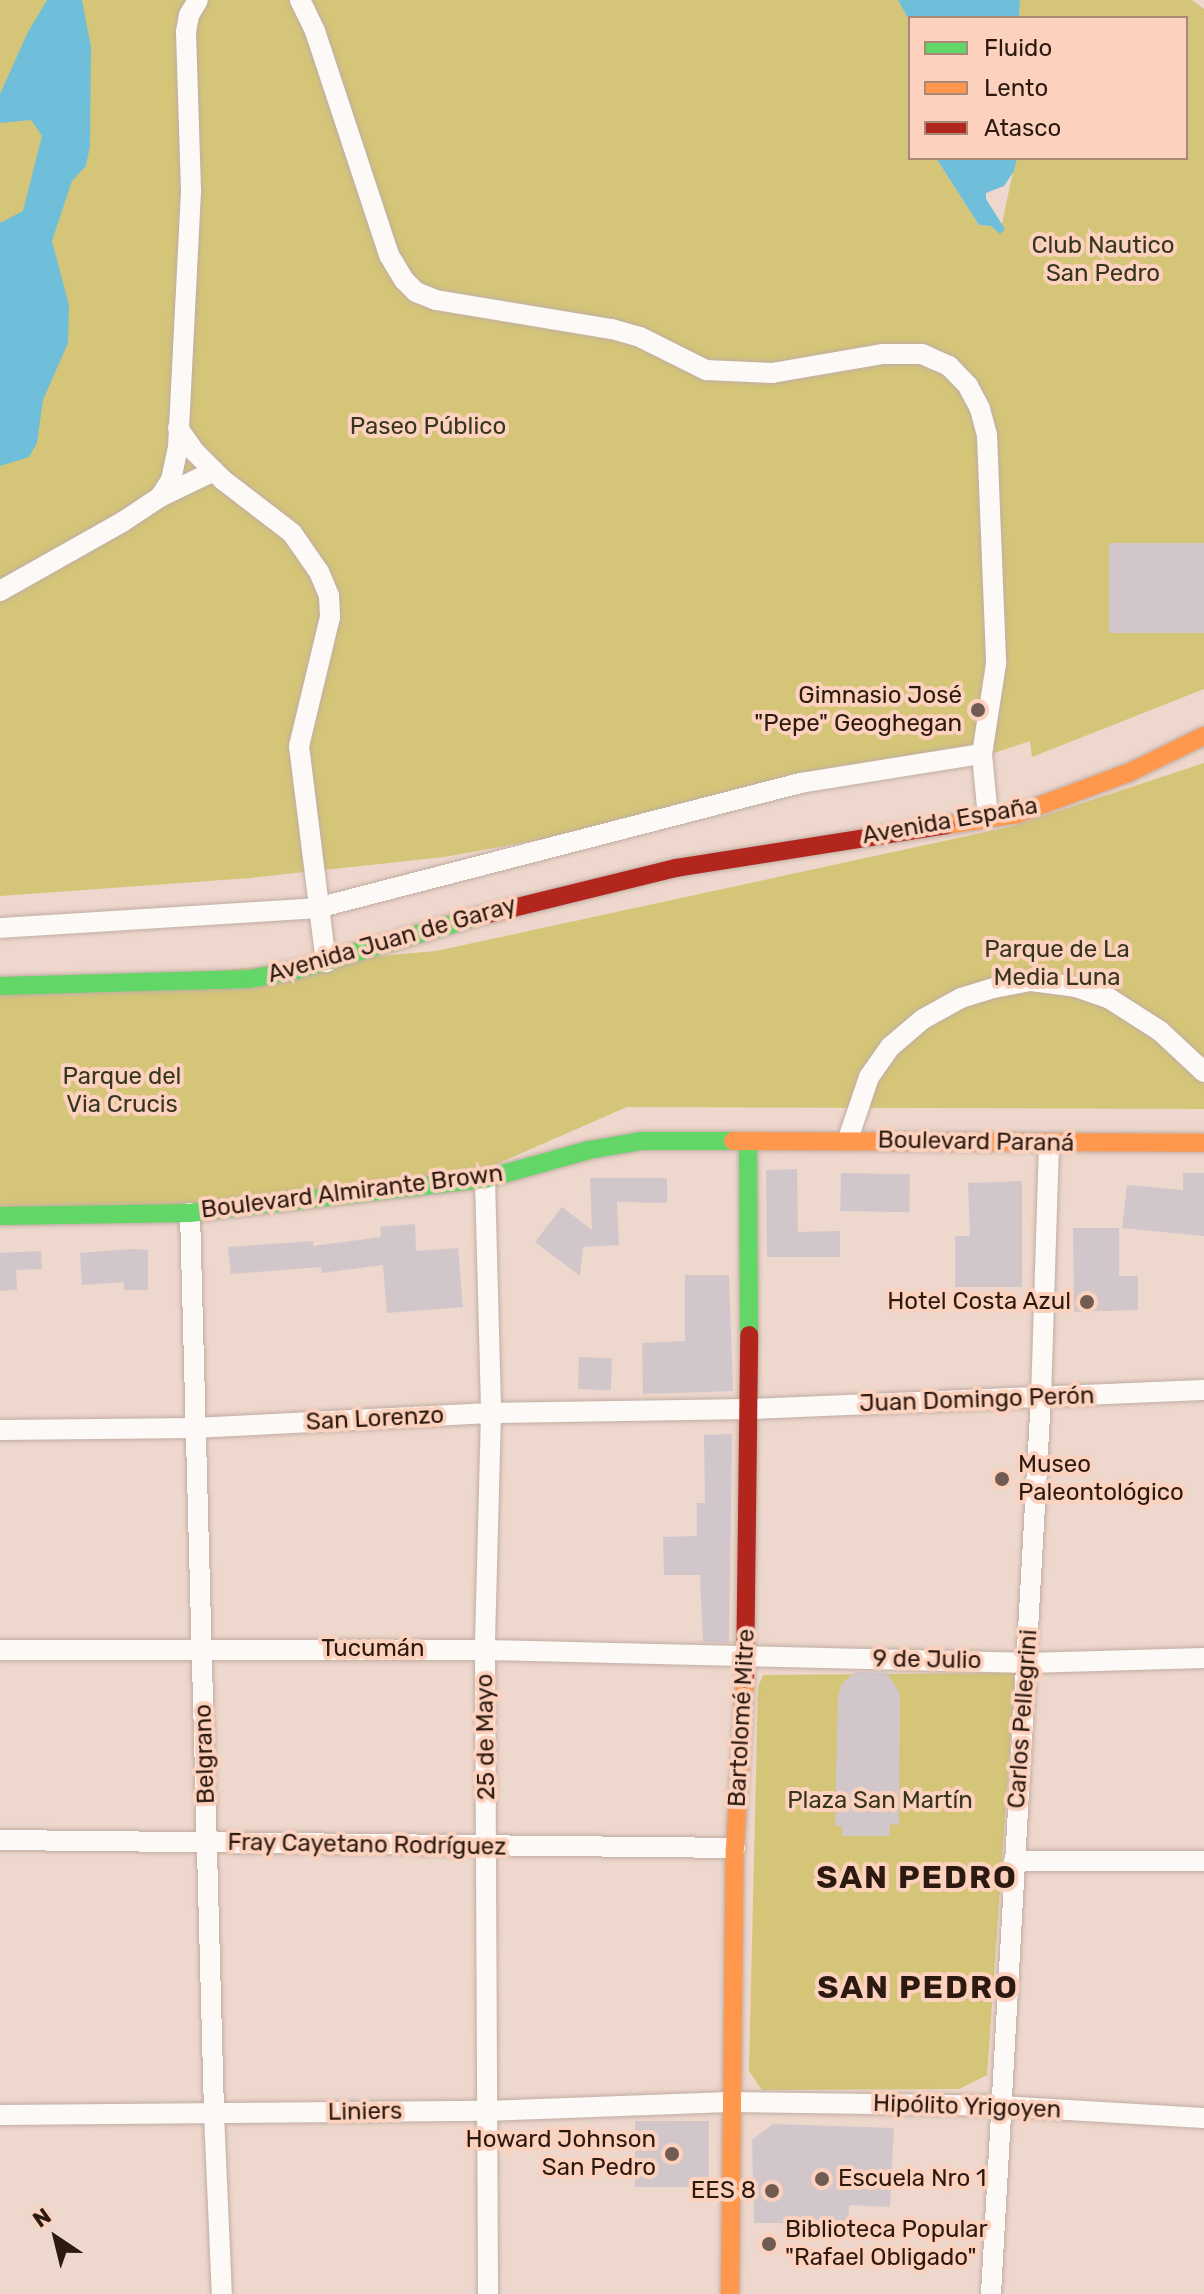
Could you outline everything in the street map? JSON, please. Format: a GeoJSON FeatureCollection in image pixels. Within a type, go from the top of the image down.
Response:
{"type":"FeatureCollection","features":[{"type":"Feature","properties":{"kind":"main road","name":"Avenida España"},"geometry":{"type":"LineString","coordinates":[[731,857],[1017,814],[1075,795],[1204,736]]}},
{"type":"Feature","properties":{"kind":"main road","name":"Avenida Juan de Garay"},"geometry":{"type":"LineString","coordinates":[[0,986],[250,979],[326,962],[523,903],[731,857]]}},
{"type":"Feature","properties":{"kind":"main road","name":"Boulevard Paraná"},"geometry":{"type":"LineString","coordinates":[[748,1142],[848,1139],[1049,1145],[1204,1143]]}},
{"type":"Feature","properties":{"kind":"main road","name":"Boulevard Almirante Brown"},"geometry":{"type":"LineString","coordinates":[[0,1216],[190,1213],[485,1179],[631,1142],[748,1142]]}},
{"type":"Feature","properties":{"kind":"main road","name":"Bartolomé Mitre"},"geometry":{"type":"LineString","coordinates":[[730,2294],[735,1848],[746,1656],[750,1409],[748,1142]]}},
{"type":"Feature","properties":{"kind":"street"},"geometry":{"type":"LineString","coordinates":[[160,497],[171,480],[178,428],[191,191],[186,32],[189,15],[198,0]]}},
{"type":"Feature","properties":{"kind":"street"},"geometry":{"type":"LineString","coordinates":[[300,0],[315,31],[389,255],[404,280],[416,292],[436,300],[612,329],[640,337],[706,370],[772,373],[883,354],[922,354],[949,366],[968,386],[980,409],[987,435],[996,664],[982,754],[988,818]]}},
{"type":"Feature","properties":{"kind":"street"},"geometry":{"type":"LineString","coordinates":[[178,428],[214,471],[292,533],[319,572],[329,596],[330,617],[299,746],[326,962]]}},
{"type":"Feature","properties":{"kind":"street"},"geometry":{"type":"LineString","coordinates":[[0,591],[160,497],[214,471]]}},
{"type":"Feature","properties":{"kind":"street"},"geometry":{"type":"LineString","coordinates":[[0,928],[317,908],[800,783],[982,754]]}},
{"type":"Feature","properties":{"kind":"street"},"geometry":{"type":"LineString","coordinates":[[848,1139],[869,1077],[890,1047],[936,1012],[961,998],[1031,981],[1076,987],[1110,999],[1160,1031],[1204,1072]]}},
{"type":"Feature","properties":{"kind":"street","name":"Carlos Pellegrini"},"geometry":{"type":"LineString","coordinates":[[991,2294],[1041,1398],[1049,1145]]}},
{"type":"Feature","properties":{"kind":"street","name":"25 de Mayo"},"geometry":{"type":"LineString","coordinates":[[485,1179],[491,1413],[485,1650],[488,2294]]}},
{"type":"Feature","properties":{"kind":"street","name":"Belgrano"},"geometry":{"type":"LineString","coordinates":[[190,1213],[214,2114],[222,2294]]}},
{"type":"Feature","properties":{"kind":"street","name":"Juan Domingo Perón"},"geometry":{"type":"LineString","coordinates":[[750,1409],[1204,1390]]}},
{"type":"Feature","properties":{"kind":"street","name":"San Lorenzo"},"geometry":{"type":"LineString","coordinates":[[0,1430],[194,1428],[491,1413],[750,1409]]}},
{"type":"Feature","properties":{"kind":"street","name":"Tucumán"},"geometry":{"type":"LineString","coordinates":[[0,1650],[485,1650],[746,1656]]}},
{"type":"Feature","properties":{"kind":"street","name":"9 de Julio"},"geometry":{"type":"LineString","coordinates":[[746,1656],[1027,1663],[1204,1658]]}},
{"type":"Feature","properties":{"kind":"street","name":"Fray Cayetano Rodríguez"},"geometry":{"type":"LineString","coordinates":[[0,1840],[735,1848]]}},
{"type":"Feature","properties":{"kind":"street"},"geometry":{"type":"LineString","coordinates":[[1014,1861],[1204,1861]]}},
{"type":"Feature","properties":{"kind":"street","name":"Liniers"},"geometry":{"type":"LineString","coordinates":[[0,2115],[486,2111],[730,2102]]}},
{"type":"Feature","properties":{"kind":"street","name":"Hipólito Yrigoyen"},"geometry":{"type":"LineString","coordinates":[[730,2102],[1000,2106],[1204,2118]]}},
{"type":"Feature","properties":{"kind":"green space","name":"Paseo Público"},"geometry":{"type":"Polygon","coordinates":[[[0,0],[898,0],[908,18],[908,160],[937,160],[979,225],[991,226],[1000,233],[1016,160],[1188,160],[1188,16],[1019,16],[1020,0],[1192,0],[1204,9],[1204,689],[1032,757],[1030,741],[967,762],[444,857],[250,878],[0,896],[0,0]]]}},
{"type":"Feature","properties":{"kind":"green space","name":"Parque de La Media Luna"},"geometry":{"type":"Polygon","coordinates":[[[1204,763],[1204,1109],[627,1107],[483,1170],[190,1205],[0,1210],[0,977],[179,974],[436,951],[1013,826],[1204,763]]]}},
{"type":"Feature","properties":{"kind":"green space","name":"Plaza San Martín"},"geometry":{"type":"Polygon","coordinates":[[[1015,1673],[987,2075],[959,2089],[762,2090],[749,2071],[758,1687],[763,1675],[1015,1673]]]}},
{"type":"Feature","properties":{"kind":"water"},"geometry":{"type":"Polygon","coordinates":[[[47,0],[82,0],[91,47],[90,146],[86,166],[72,181],[52,241],[69,305],[68,343],[43,400],[37,443],[29,457],[0,466],[0,223],[23,211],[42,136],[31,120],[0,123],[0,94],[28,32],[47,0]]]}},
{"type":"Feature","properties":{"kind":"water"},"geometry":{"type":"Polygon","coordinates":[[[898,0],[1020,0],[1019,16],[908,18],[898,0]]]}},
{"type":"Feature","properties":{"kind":"water"},"geometry":{"type":"Polygon","coordinates":[[[937,160],[1017,160],[1014,171],[1004,186],[986,193],[986,199],[1005,229],[1000,234],[991,226],[979,225],[937,160]]]}},
{"type":"Feature","properties":{"kind":"building"},"geometry":{"type":"Polygon","coordinates":[[[1109,543],[1204,543],[1204,633],[1109,633],[1109,543]]]}},
{"type":"Feature","properties":{"kind":"building"},"geometry":{"type":"Polygon","coordinates":[[[797,1169],[798,1232],[840,1231],[840,1257],[767,1257],[766,1170],[797,1169]]]}},
{"type":"Feature","properties":{"kind":"building"},"geometry":{"type":"Polygon","coordinates":[[[841,1173],[910,1174],[909,1212],[840,1211],[841,1173]]]}},
{"type":"Feature","properties":{"kind":"building"},"geometry":{"type":"Polygon","coordinates":[[[1183,1173],[1204,1173],[1204,1236],[1122,1228],[1127,1185],[1183,1190],[1183,1173]]]}},
{"type":"Feature","properties":{"kind":"building"},"geometry":{"type":"Polygon","coordinates":[[[590,1178],[667,1178],[667,1203],[617,1202],[619,1245],[583,1247],[580,1276],[535,1242],[562,1207],[592,1230],[590,1178]]]}},
{"type":"Feature","properties":{"kind":"building"},"geometry":{"type":"Polygon","coordinates":[[[1022,1181],[1022,1287],[955,1287],[955,1236],[970,1236],[968,1183],[1022,1181]]]}},
{"type":"Feature","properties":{"kind":"building"},"geometry":{"type":"Polygon","coordinates":[[[415,1224],[416,1251],[458,1248],[463,1307],[387,1313],[383,1265],[322,1273],[321,1267],[231,1274],[228,1247],[313,1241],[313,1246],[381,1237],[380,1227],[415,1224]]]}},
{"type":"Feature","properties":{"kind":"building"},"geometry":{"type":"Polygon","coordinates":[[[1073,1228],[1119,1228],[1119,1276],[1138,1276],[1138,1310],[1074,1312],[1073,1228]]]}},
{"type":"Feature","properties":{"kind":"building"},"geometry":{"type":"Polygon","coordinates":[[[148,1250],[148,1290],[124,1290],[124,1282],[82,1285],[80,1253],[148,1250]]]}},
{"type":"Feature","properties":{"kind":"building"},"geometry":{"type":"Polygon","coordinates":[[[41,1251],[42,1269],[16,1270],[17,1290],[0,1291],[0,1253],[41,1251]]]}},
{"type":"Feature","properties":{"kind":"building"},"geometry":{"type":"Polygon","coordinates":[[[685,1275],[729,1275],[733,1391],[643,1394],[642,1343],[685,1341],[685,1275]]]}},
{"type":"Feature","properties":{"kind":"building"},"geometry":{"type":"Polygon","coordinates":[[[579,1357],[612,1358],[611,1390],[578,1389],[579,1357]]]}},
{"type":"Feature","properties":{"kind":"building"},"geometry":{"type":"Polygon","coordinates":[[[732,1434],[729,1643],[703,1642],[700,1575],[664,1575],[663,1537],[697,1536],[697,1503],[705,1503],[704,1435],[732,1434]]]}},
{"type":"Feature","properties":{"kind":"building"},"geometry":{"type":"Polygon","coordinates":[[[855,1672],[887,1673],[900,1693],[899,1825],[890,1824],[889,1836],[842,1836],[842,1826],[835,1826],[838,1697],[841,1685],[855,1672]]]}},
{"type":"Feature","properties":{"kind":"building","name":"Howard Johnson San Pedro"},"geometry":{"type":"Polygon","coordinates":[[[635,2121],[709,2121],[709,2187],[635,2187],[635,2121]]]}},
{"type":"Feature","properties":{"kind":"building","name":"Escuela Nro 1"},"geometry":{"type":"Polygon","coordinates":[[[773,2124],[894,2128],[890,2207],[849,2205],[848,2237],[796,2236],[797,2223],[754,2223],[752,2140],[773,2124]]]}},
{"type":"Feature","properties":{"kind":"traffic: fast"},"geometry":{"type":"LineString","coordinates":[[0,986],[250,979],[296,970],[480,916]]}},
{"type":"Feature","properties":{"kind":"traffic: fast"},"geometry":{"type":"LineString","coordinates":[[0,1216],[190,1213],[485,1179],[589,1150],[642,1141],[733,1141]]}},
{"type":"Feature","properties":{"kind":"traffic: fast"},"geometry":{"type":"LineString","coordinates":[[748,1142],[749,1335]]}},
{"type":"Feature","properties":{"kind":"traffic: slow"},"geometry":{"type":"LineString","coordinates":[[946,825],[1017,814],[1128,773],[1204,736]]}},
{"type":"Feature","properties":{"kind":"traffic: slow"},"geometry":{"type":"LineString","coordinates":[[733,1141],[1204,1143]]}},
{"type":"Feature","properties":{"kind":"traffic: slow"},"geometry":{"type":"LineString","coordinates":[[730,2294],[735,1848],[745,1679]]}},
{"type":"Feature","properties":{"kind":"traffic: jam"},"geometry":{"type":"LineString","coordinates":[[480,916],[676,868],[946,825]]}},
{"type":"Feature","properties":{"kind":"traffic: jam"},"geometry":{"type":"LineString","coordinates":[[745,1679],[749,1335]]}},
{"type":"Feature","properties":{"kind":"place","name":"Gimnasio José \"Pepe\" Geoghegan"},"geometry":{"type":"Point","coordinates":[978,710]}},
{"type":"Feature","properties":{"kind":"place","name":"Hotel Costa Azul"},"geometry":{"type":"Point","coordinates":[1087,1302]}},
{"type":"Feature","properties":{"kind":"place","name":"Museo Paleontológico"},"geometry":{"type":"Point","coordinates":[1002,1479]}},
{"type":"Feature","properties":{"kind":"place","name":"Howard Johnson San Pedro"},"geometry":{"type":"Point","coordinates":[672,2154]}},
{"type":"Feature","properties":{"kind":"place","name":"Escuela Nro 1"},"geometry":{"type":"Point","coordinates":[822,2179]}},
{"type":"Feature","properties":{"kind":"place","name":"EES 8"},"geometry":{"type":"Point","coordinates":[772,2191]}},
{"type":"Feature","properties":{"kind":"place","name":"Biblioteca Popular \"Rafael Obligado\""},"geometry":{"type":"Point","coordinates":[769,2244]}},
{"type":"Feature","properties":{"kind":"district","name":"SAN PEDRO"},"geometry":{"type":"Point","coordinates":[917,1877]}},
{"type":"Feature","properties":{"kind":"district","name":"SAN PEDRO"},"geometry":{"type":"Point","coordinates":[918,1987]}},
{"type":"Feature","properties":{"kind":"park label","name":"Club Nautico San Pedro"},"geometry":{"type":"Point","coordinates":[1103,260]}},
{"type":"Feature","properties":{"kind":"park label","name":"Parque del Via Crucis"},"geometry":{"type":"Point","coordinates":[122,1091]}}]}
